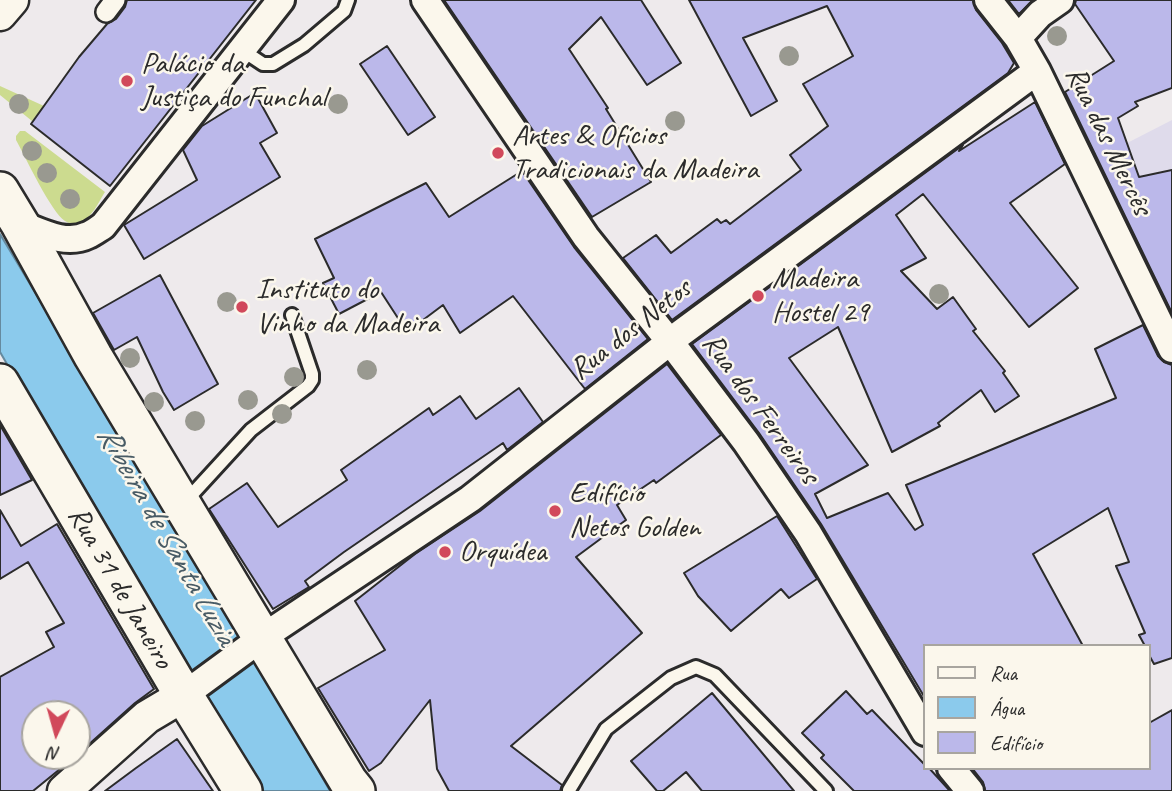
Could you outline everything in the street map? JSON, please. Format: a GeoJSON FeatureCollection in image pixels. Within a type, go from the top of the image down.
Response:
{"type":"FeatureCollection","features":[{"type":"Feature","properties":{"kind":"main road"},"geometry":{"type":"LineString","coordinates":[[0,191],[93,356],[356,791]]}},
{"type":"Feature","properties":{"kind":"main road","name":"Rua 31 de Janeiro"},"geometry":{"type":"LineString","coordinates":[[0,383],[243,791]]}},
{"type":"Feature","properties":{"kind":"street"},"geometry":{"type":"LineString","coordinates":[[0,14],[12,0]]}},
{"type":"Feature","properties":{"kind":"street"},"geometry":{"type":"LineString","coordinates":[[20,224],[58,238],[73,239],[87,236],[103,226],[281,0]]}},
{"type":"Feature","properties":{"kind":"street","name":"Rua dos Ferreiros"},"geometry":{"type":"LineString","coordinates":[[425,0],[586,237],[746,442],[808,533],[923,729]]}},
{"type":"Feature","properties":{"kind":"street","name":"Rua das Mercês"},"geometry":{"type":"LineString","coordinates":[[988,0],[1018,38],[1037,71],[1172,349]]}},
{"type":"Feature","properties":{"kind":"street"},"geometry":{"type":"LineString","coordinates":[[1018,38],[1040,14],[1060,0]]}},
{"type":"Feature","properties":{"kind":"street","name":"Rua dos Netos"},"geometry":{"type":"LineString","coordinates":[[184,695],[263,637],[470,499],[669,341],[1037,71]]}},
{"type":"Feature","properties":{"kind":"street"},"geometry":{"type":"LineString","coordinates":[[64,791],[148,718],[184,695]]}},
{"type":"Feature","properties":{"kind":"street"},"geometry":{"type":"LineString","coordinates":[[953,770],[970,791]]}},
{"type":"Feature","properties":{"kind":"lane"},"geometry":{"type":"LineString","coordinates":[[242,50],[263,64],[272,64],[304,45],[344,11],[348,0]]}},
{"type":"Feature","properties":{"kind":"lane"},"geometry":{"type":"LineString","coordinates":[[183,505],[251,430],[308,386],[312,380],[292,315]]}},
{"type":"Feature","properties":{"kind":"lane"},"geometry":{"type":"LineString","coordinates":[[569,790],[606,729],[671,678],[696,667],[715,675],[825,791]]}},
{"type":"Feature","properties":{"kind":"shaded area"},"geometry":{"type":"Polygon","coordinates":[[[1172,120],[1172,321],[1152,273],[1096,159],[1172,120]]]}},
{"type":"Feature","properties":{"kind":"green space"},"geometry":{"type":"Polygon","coordinates":[[[0,86],[44,106],[32,121],[0,95],[0,86]]]}},
{"type":"Feature","properties":{"kind":"green space"},"geometry":{"type":"Polygon","coordinates":[[[20,131],[25,131],[105,192],[85,220],[73,224],[59,216],[16,140],[20,131]]]}},
{"type":"Feature","properties":{"kind":"water","name":"Ribeira de Santa Luzia"},"geometry":{"type":"Polygon","coordinates":[[[0,234],[254,658],[330,791],[259,791],[122,562],[0,352],[0,234]]]}},
{"type":"Feature","properties":{"kind":"building","name":"Palácio da Justiça do Funchal"},"geometry":{"type":"Polygon","coordinates":[[[127,0],[256,0],[110,186],[31,124],[79,57],[107,24],[116,19],[127,0]]]}},
{"type":"Feature","properties":{"kind":"building"},"geometry":{"type":"Polygon","coordinates":[[[444,0],[641,0],[681,63],[647,85],[601,17],[569,49],[608,108],[606,109],[651,182],[592,217],[444,0]]]}},
{"type":"Feature","properties":{"kind":"building"},"geometry":{"type":"Polygon","coordinates":[[[689,0],[973,0],[976,10],[1014,63],[1008,73],[672,320],[623,258],[656,235],[671,253],[717,219],[721,223],[726,220],[730,224],[801,170],[790,155],[828,126],[803,84],[853,56],[827,6],[743,38],[777,101],[751,116],[689,0]]]}},
{"type":"Feature","properties":{"kind":"building"},"geometry":{"type":"Polygon","coordinates":[[[1008,0],[1033,0],[1019,14],[1008,0]]]}},
{"type":"Feature","properties":{"kind":"building"},"geometry":{"type":"Polygon","coordinates":[[[1076,0],[1172,0],[1172,88],[1135,102],[1138,106],[1118,118],[1139,177],[1172,170],[1172,313],[1065,92],[1114,61],[1075,4],[1076,0]]]}},
{"type":"Feature","properties":{"kind":"building"},"geometry":{"type":"Polygon","coordinates":[[[387,46],[435,117],[408,135],[360,64],[387,46]]]}},
{"type":"Feature","properties":{"kind":"building"},"geometry":{"type":"Polygon","coordinates":[[[255,93],[277,133],[260,143],[280,177],[144,259],[124,225],[197,180],[183,150],[202,126],[255,93]]]}},
{"type":"Feature","properties":{"kind":"building"},"geometry":{"type":"Polygon","coordinates":[[[1035,102],[1065,164],[1010,203],[1078,288],[1029,327],[923,194],[896,215],[926,258],[901,271],[937,309],[953,297],[976,329],[973,331],[1005,371],[1003,373],[1019,396],[995,412],[981,390],[938,423],[940,426],[892,452],[838,327],[789,358],[868,465],[815,494],[827,518],[888,493],[915,530],[923,525],[906,485],[1116,398],[1095,349],[1143,325],[1158,356],[1172,365],[1172,658],[1154,664],[1151,659],[1151,644],[1144,644],[1139,635],[1145,633],[1116,566],[1129,562],[1108,508],[1033,554],[1082,644],[923,644],[923,695],[821,524],[759,433],[692,344],[963,145],[959,151],[1035,102]]]}},
{"type":"Feature","properties":{"kind":"building"},"geometry":{"type":"Polygon","coordinates":[[[522,171],[574,247],[648,339],[585,389],[513,296],[460,333],[443,305],[407,332],[381,292],[339,314],[323,283],[334,278],[315,239],[426,183],[449,217],[522,171]]]}},
{"type":"Feature","properties":{"kind":"building"},"geometry":{"type":"Polygon","coordinates":[[[160,275],[218,384],[174,410],[137,337],[114,350],[93,313],[160,275]]]}},
{"type":"Feature","properties":{"kind":"building"},"geometry":{"type":"Polygon","coordinates":[[[667,364],[721,435],[656,483],[654,480],[617,505],[626,520],[576,557],[642,633],[511,746],[562,785],[560,791],[449,791],[437,769],[430,700],[381,763],[369,771],[318,688],[385,650],[355,601],[415,554],[480,511],[667,364]]]}},
{"type":"Feature","properties":{"kind":"building"},"geometry":{"type":"Polygon","coordinates":[[[519,388],[543,422],[507,450],[503,443],[344,552],[305,581],[309,587],[273,609],[209,509],[247,483],[278,527],[347,480],[341,470],[429,408],[433,415],[460,396],[476,419],[519,388]]]}},
{"type":"Feature","properties":{"kind":"building"},"geometry":{"type":"Polygon","coordinates":[[[0,425],[32,480],[0,495],[0,425]]]}},
{"type":"Feature","properties":{"kind":"building"},"geometry":{"type":"Polygon","coordinates":[[[0,510],[21,546],[57,524],[154,689],[91,742],[91,700],[21,700],[21,770],[59,770],[33,791],[0,791],[0,677],[54,647],[46,632],[64,623],[28,562],[0,579],[0,510]]]}},
{"type":"Feature","properties":{"kind":"building"},"geometry":{"type":"Polygon","coordinates":[[[777,516],[817,579],[789,598],[781,589],[731,631],[698,596],[684,573],[777,516]]]}},
{"type":"Feature","properties":{"kind":"building"},"geometry":{"type":"Polygon","coordinates":[[[846,691],[867,714],[872,710],[923,763],[923,770],[931,770],[950,791],[854,791],[821,758],[824,755],[802,733],[846,691]]]}},
{"type":"Feature","properties":{"kind":"building"},"geometry":{"type":"Polygon","coordinates":[[[712,693],[794,791],[702,791],[686,772],[663,791],[657,791],[631,761],[712,693]]]}},
{"type":"Feature","properties":{"kind":"building"},"geometry":{"type":"Polygon","coordinates":[[[1172,710],[1172,791],[985,791],[983,782],[974,770],[1151,770],[1151,722],[1172,710]]]}},
{"type":"Feature","properties":{"kind":"building"},"geometry":{"type":"Polygon","coordinates":[[[177,739],[213,791],[105,791],[136,768],[177,739]]]}},
{"type":"Feature","properties":{"kind":"place","name":"Palácio da Justiça do Funchal"},"geometry":{"type":"Point","coordinates":[127,81]}},
{"type":"Feature","properties":{"kind":"place","name":"Artes & Ofícios Tradicionais da Madeira"},"geometry":{"type":"Point","coordinates":[498,153]}},
{"type":"Feature","properties":{"kind":"place","name":"Madeira Hostel 29"},"geometry":{"type":"Point","coordinates":[758,296]}},
{"type":"Feature","properties":{"kind":"place","name":"Instituto do Vinho da Madeira"},"geometry":{"type":"Point","coordinates":[242,307]}},
{"type":"Feature","properties":{"kind":"place","name":"Edifício Netos Golden"},"geometry":{"type":"Point","coordinates":[555,511]}},
{"type":"Feature","properties":{"kind":"place","name":"Orquídea"},"geometry":{"type":"Point","coordinates":[445,552]}}]}
